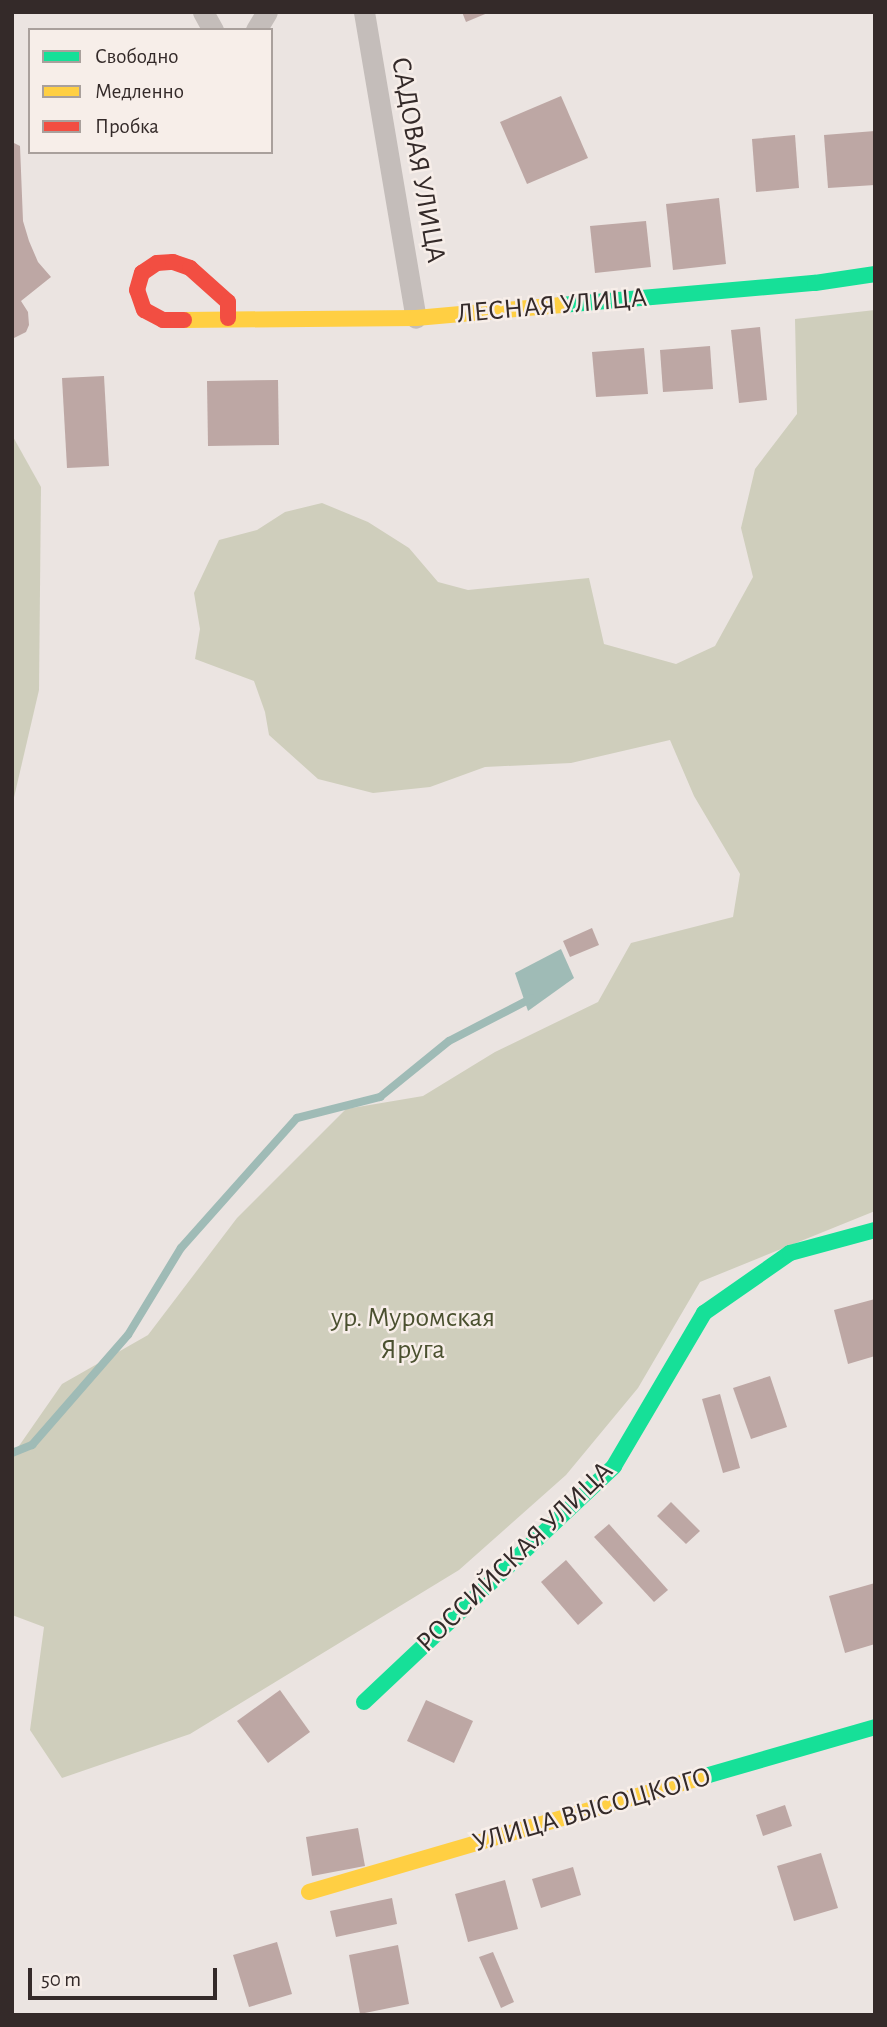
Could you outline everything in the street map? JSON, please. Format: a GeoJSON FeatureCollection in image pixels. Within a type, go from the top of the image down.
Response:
{"type":"FeatureCollection","features":[{"type":"Feature","properties":{"kind":"street"},"geometry":{"type":"LineString","coordinates":[[203,12],[212,28]]}},
{"type":"Feature","properties":{"kind":"street"},"geometry":{"type":"LineString","coordinates":[[257,28],[267,12]]}},
{"type":"Feature","properties":{"kind":"street","name":"САДОВАЯ УЛИЦА"},"geometry":{"type":"LineString","coordinates":[[364,12],[416,318]]}},
{"type":"Feature","properties":{"kind":"street","name":"ЛЕСНАЯ УЛИЦА"},"geometry":{"type":"LineString","coordinates":[[228,318],[228,302],[190,268],[173,262],[157,263],[142,273],[137,290],[144,310],[163,320],[416,318],[815,283],[875,274]]}},
{"type":"Feature","properties":{"kind":"street","name":"РОССИЙСКАЯ УЛИЦА"},"geometry":{"type":"LineString","coordinates":[[364,1702],[614,1466],[704,1313],[790,1253],[875,1230]]}},
{"type":"Feature","properties":{"kind":"street","name":"УЛИЦА ВЫСОЦКОГО"},"geometry":{"type":"LineString","coordinates":[[309,1892],[875,1727]]}},
{"type":"Feature","properties":{"kind":"green space","name":"ур. Муромская Яруга"},"geometry":{"type":"Polygon","coordinates":[[[875,310],[875,1211],[700,1282],[638,1388],[566,1475],[459,1570],[190,1734],[62,1778],[30,1730],[44,1627],[12,1615],[12,1456],[62,1384],[148,1335],[237,1218],[346,1109],[423,1096],[495,1052],[598,1002],[631,943],[733,917],[740,874],[694,796],[670,740],[571,763],[485,767],[430,787],[373,793],[318,779],[269,735],[265,712],[254,681],[195,659],[200,629],[194,593],[219,540],[257,530],[285,512],[322,503],[368,522],[409,548],[438,582],[468,590],[589,578],[604,644],[676,664],[715,646],[753,577],[741,528],[755,469],[797,414],[795,319],[875,310]]]}},
{"type":"Feature","properties":{"kind":"green space"},"geometry":{"type":"Polygon","coordinates":[[[12,435],[41,487],[39,690],[12,806],[12,435]]]}},
{"type":"Feature","properties":{"kind":"water"},"geometry":{"type":"Polygon","coordinates":[[[561,949],[574,978],[528,1011],[515,973],[561,949]]]}},
{"type":"Feature","properties":{"kind":"building"},"geometry":{"type":"Polygon","coordinates":[[[462,12],[490,12],[466,22],[462,12]]]}},
{"type":"Feature","properties":{"kind":"building"},"geometry":{"type":"Polygon","coordinates":[[[561,96],[588,158],[527,184],[500,122],[561,96]]]}},
{"type":"Feature","properties":{"kind":"building"},"geometry":{"type":"Polygon","coordinates":[[[875,131],[875,185],[828,188],[824,135],[875,131]]]}},
{"type":"Feature","properties":{"kind":"building"},"geometry":{"type":"Polygon","coordinates":[[[795,135],[799,188],[756,192],[752,139],[795,135]]]}},
{"type":"Feature","properties":{"kind":"building"},"geometry":{"type":"Polygon","coordinates":[[[12,142],[20,146],[23,221],[38,262],[51,277],[21,301],[28,312],[29,325],[26,332],[12,339],[12,142]]]}},
{"type":"Feature","properties":{"kind":"building"},"geometry":{"type":"Polygon","coordinates":[[[719,198],[726,264],[673,270],[666,204],[719,198]]]}},
{"type":"Feature","properties":{"kind":"building"},"geometry":{"type":"Polygon","coordinates":[[[646,221],[651,267],[595,273],[590,226],[646,221]]]}},
{"type":"Feature","properties":{"kind":"building"},"geometry":{"type":"Polygon","coordinates":[[[760,327],[767,400],[739,403],[731,330],[760,327]]]}},
{"type":"Feature","properties":{"kind":"building"},"geometry":{"type":"Polygon","coordinates":[[[710,346],[713,389],[663,392],[660,350],[710,346]]]}},
{"type":"Feature","properties":{"kind":"building"},"geometry":{"type":"Polygon","coordinates":[[[644,348],[648,394],[596,397],[592,352],[644,348]]]}},
{"type":"Feature","properties":{"kind":"building"},"geometry":{"type":"Polygon","coordinates":[[[104,376],[109,466],[67,468],[62,378],[104,376]]]}},
{"type":"Feature","properties":{"kind":"building"},"geometry":{"type":"Polygon","coordinates":[[[278,380],[279,445],[208,446],[207,381],[278,380]]]}},
{"type":"Feature","properties":{"kind":"building"},"geometry":{"type":"Polygon","coordinates":[[[592,928],[599,945],[570,957],[563,941],[592,928]]]}},
{"type":"Feature","properties":{"kind":"building"},"geometry":{"type":"Polygon","coordinates":[[[875,1299],[875,1356],[848,1364],[834,1310],[875,1299]]]}},
{"type":"Feature","properties":{"kind":"building"},"geometry":{"type":"Polygon","coordinates":[[[770,1376],[787,1427],[751,1439],[733,1388],[770,1376]]]}},
{"type":"Feature","properties":{"kind":"building"},"geometry":{"type":"Polygon","coordinates":[[[720,1394],[740,1468],[723,1473],[702,1399],[720,1394]]]}},
{"type":"Feature","properties":{"kind":"building"},"geometry":{"type":"Polygon","coordinates":[[[671,1502],[700,1531],[686,1544],[657,1516],[671,1502]]]}},
{"type":"Feature","properties":{"kind":"building"},"geometry":{"type":"Polygon","coordinates":[[[609,1524],[668,1590],[654,1602],[594,1537],[609,1524]]]}},
{"type":"Feature","properties":{"kind":"building"},"geometry":{"type":"Polygon","coordinates":[[[566,1560],[603,1603],[578,1625],[541,1582],[566,1560]]]}},
{"type":"Feature","properties":{"kind":"building"},"geometry":{"type":"Polygon","coordinates":[[[875,1583],[875,1644],[845,1653],[829,1596],[875,1583]]]}},
{"type":"Feature","properties":{"kind":"building"},"geometry":{"type":"Polygon","coordinates":[[[280,1690],[310,1732],[268,1763],[237,1721],[280,1690]]]}},
{"type":"Feature","properties":{"kind":"building"},"geometry":{"type":"Polygon","coordinates":[[[426,1700],[473,1721],[454,1763],[407,1741],[426,1700]]]}},
{"type":"Feature","properties":{"kind":"building"},"geometry":{"type":"Polygon","coordinates":[[[785,1805],[792,1826],[763,1836],[756,1815],[785,1805]]]}},
{"type":"Feature","properties":{"kind":"building"},"geometry":{"type":"Polygon","coordinates":[[[358,1828],[365,1866],[312,1876],[306,1837],[358,1828]]]}},
{"type":"Feature","properties":{"kind":"building"},"geometry":{"type":"Polygon","coordinates":[[[821,1853],[838,1908],[794,1921],[777,1866],[821,1853]]]}},
{"type":"Feature","properties":{"kind":"building"},"geometry":{"type":"Polygon","coordinates":[[[573,1867],[581,1895],[541,1908],[532,1879],[573,1867]]]}},
{"type":"Feature","properties":{"kind":"building"},"geometry":{"type":"Polygon","coordinates":[[[505,1880],[518,1929],[468,1942],[455,1894],[505,1880]]]}},
{"type":"Feature","properties":{"kind":"building"},"geometry":{"type":"Polygon","coordinates":[[[392,1898],[397,1924],[336,1937],[330,1911],[392,1898]]]}},
{"type":"Feature","properties":{"kind":"building"},"geometry":{"type":"Polygon","coordinates":[[[277,1942],[292,1994],[249,2007],[233,1955],[277,1942]]]}},
{"type":"Feature","properties":{"kind":"building"},"geometry":{"type":"Polygon","coordinates":[[[398,1945],[409,2004],[360,2014],[349,1955],[398,1945]]]}},
{"type":"Feature","properties":{"kind":"building"},"geometry":{"type":"Polygon","coordinates":[[[493,1952],[514,2002],[501,2008],[479,1957],[493,1952]]]}},
{"type":"Feature","properties":{"kind":"waterway"},"geometry":{"type":"LineString","coordinates":[[12,1453],[32,1445],[128,1335],[181,1248],[297,1118],[380,1097],[449,1041],[532,998]]}},
{"type":"Feature","properties":{"kind":"traffic: fast"},"geometry":{"type":"LineString","coordinates":[[561,305],[815,283],[875,274]]}},
{"type":"Feature","properties":{"kind":"traffic: fast"},"geometry":{"type":"LineString","coordinates":[[364,1702],[614,1466],[704,1313],[790,1253],[875,1230]]}},
{"type":"Feature","properties":{"kind":"traffic: fast"},"geometry":{"type":"LineString","coordinates":[[702,1777],[875,1727]]}},
{"type":"Feature","properties":{"kind":"traffic: slow"},"geometry":{"type":"LineString","coordinates":[[184,320],[416,318],[561,305]]}},
{"type":"Feature","properties":{"kind":"traffic: slow"},"geometry":{"type":"LineString","coordinates":[[309,1892],[702,1777]]}},
{"type":"Feature","properties":{"kind":"traffic: jam"},"geometry":{"type":"LineString","coordinates":[[184,320],[163,320],[144,310],[137,290],[142,273],[157,263],[173,262],[190,268],[228,302],[228,318]]}}]}
